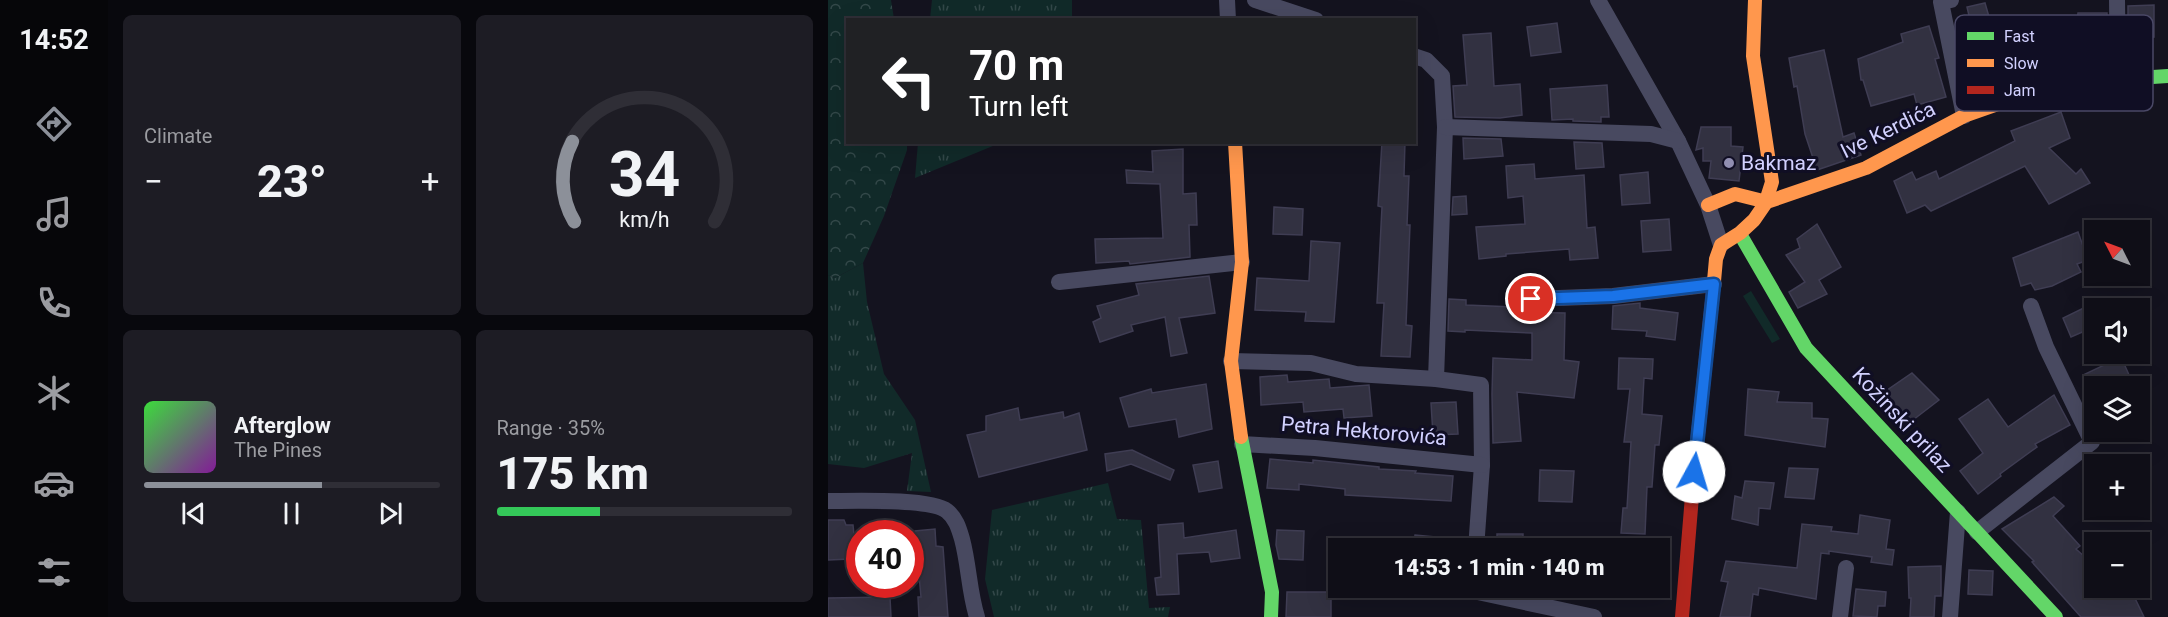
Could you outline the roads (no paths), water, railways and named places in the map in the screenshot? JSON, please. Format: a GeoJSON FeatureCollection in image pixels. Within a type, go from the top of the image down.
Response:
{"type":"FeatureCollection","features":[{"type":"Feature","properties":{"kind":"street"},"geometry":{"type":"LineString","coordinates":[[1227,0],[1228,18]]}},
{"type":"Feature","properties":{"kind":"street"},"geometry":{"type":"LineString","coordinates":[[1255,0],[1286,8],[1311,18]]}},
{"type":"Feature","properties":{"kind":"street"},"geometry":{"type":"LineString","coordinates":[[1598,0],[1678,141],[1708,205],[1721,245]]}},
{"type":"Feature","properties":{"kind":"street"},"geometry":{"type":"LineString","coordinates":[[1682,617],[1716,258],[1721,245],[1740,234],[1767,202],[1772,182],[1754,56],[1755,0]]}},
{"type":"Feature","properties":{"kind":"street"},"geometry":{"type":"LineString","coordinates":[[1952,0],[1941,2],[1955,71]]}},
{"type":"Feature","properties":{"kind":"street"},"geometry":{"type":"LineString","coordinates":[[2117,0],[2117,15]]}},
{"type":"Feature","properties":{"kind":"street"},"geometry":{"type":"LineString","coordinates":[[1416,57],[1426,60],[1442,76],[1445,127],[1436,379]]}},
{"type":"Feature","properties":{"kind":"street","name":"Ive Kerdića"},"geometry":{"type":"LineString","coordinates":[[2153,77],[2168,76]]}},
{"type":"Feature","properties":{"kind":"street"},"geometry":{"type":"LineString","coordinates":[[1963,111],[1964,116]]}},
{"type":"Feature","properties":{"kind":"street","name":"Ive Kerdića"},"geometry":{"type":"LineString","coordinates":[[1767,202],[1866,168],[1964,116],[1978,111]]}},
{"type":"Feature","properties":{"kind":"street"},"geometry":{"type":"LineString","coordinates":[[1445,127],[1651,134],[1678,141]]}},
{"type":"Feature","properties":{"kind":"street"},"geometry":{"type":"LineString","coordinates":[[1235,144],[1242,262],[1231,361],[1242,444],[1272,592],[1272,617]]}},
{"type":"Feature","properties":{"kind":"street"},"geometry":{"type":"LineString","coordinates":[[1708,205],[1736,194],[1767,202]]}},
{"type":"Feature","properties":{"kind":"street","name":"Kožinski prilaz"},"geometry":{"type":"LineString","coordinates":[[1740,234],[1806,348],[2056,617]]}},
{"type":"Feature","properties":{"kind":"street"},"geometry":{"type":"LineString","coordinates":[[1059,282],[1242,262]]}},
{"type":"Feature","properties":{"kind":"street"},"geometry":{"type":"LineString","coordinates":[[1531,299],[1613,296],[1714,284]]}},
{"type":"Feature","properties":{"kind":"street"},"geometry":{"type":"LineString","coordinates":[[1977,532],[2092,442],[2046,347],[2031,306]]}},
{"type":"Feature","properties":{"kind":"street"},"geometry":{"type":"LineString","coordinates":[[1231,361],[1311,363],[1356,374],[1436,379],[1481,385],[1482,465],[1477,538]]}},
{"type":"Feature","properties":{"kind":"street","name":"Petra Hektorovića"},"geometry":{"type":"LineString","coordinates":[[1242,444],[1375,453],[1482,465]]}},
{"type":"Feature","properties":{"kind":"street"},"geometry":{"type":"LineString","coordinates":[[828,501],[927,504],[946,510],[956,521],[963,541],[976,617]]}},
{"type":"Feature","properties":{"kind":"street"},"geometry":{"type":"LineString","coordinates":[[1950,617],[1958,512]]}},
{"type":"Feature","properties":{"kind":"street"},"geometry":{"type":"LineString","coordinates":[[1840,617],[1846,568]]}},
{"type":"Feature","properties":{"kind":"street"},"geometry":{"type":"LineString","coordinates":[[1509,598],[1593,617]]}},
{"type":"Feature","properties":{"kind":"place","name":"Bakmaz"},"geometry":{"type":"Point","coordinates":[1729,163]}}]}
